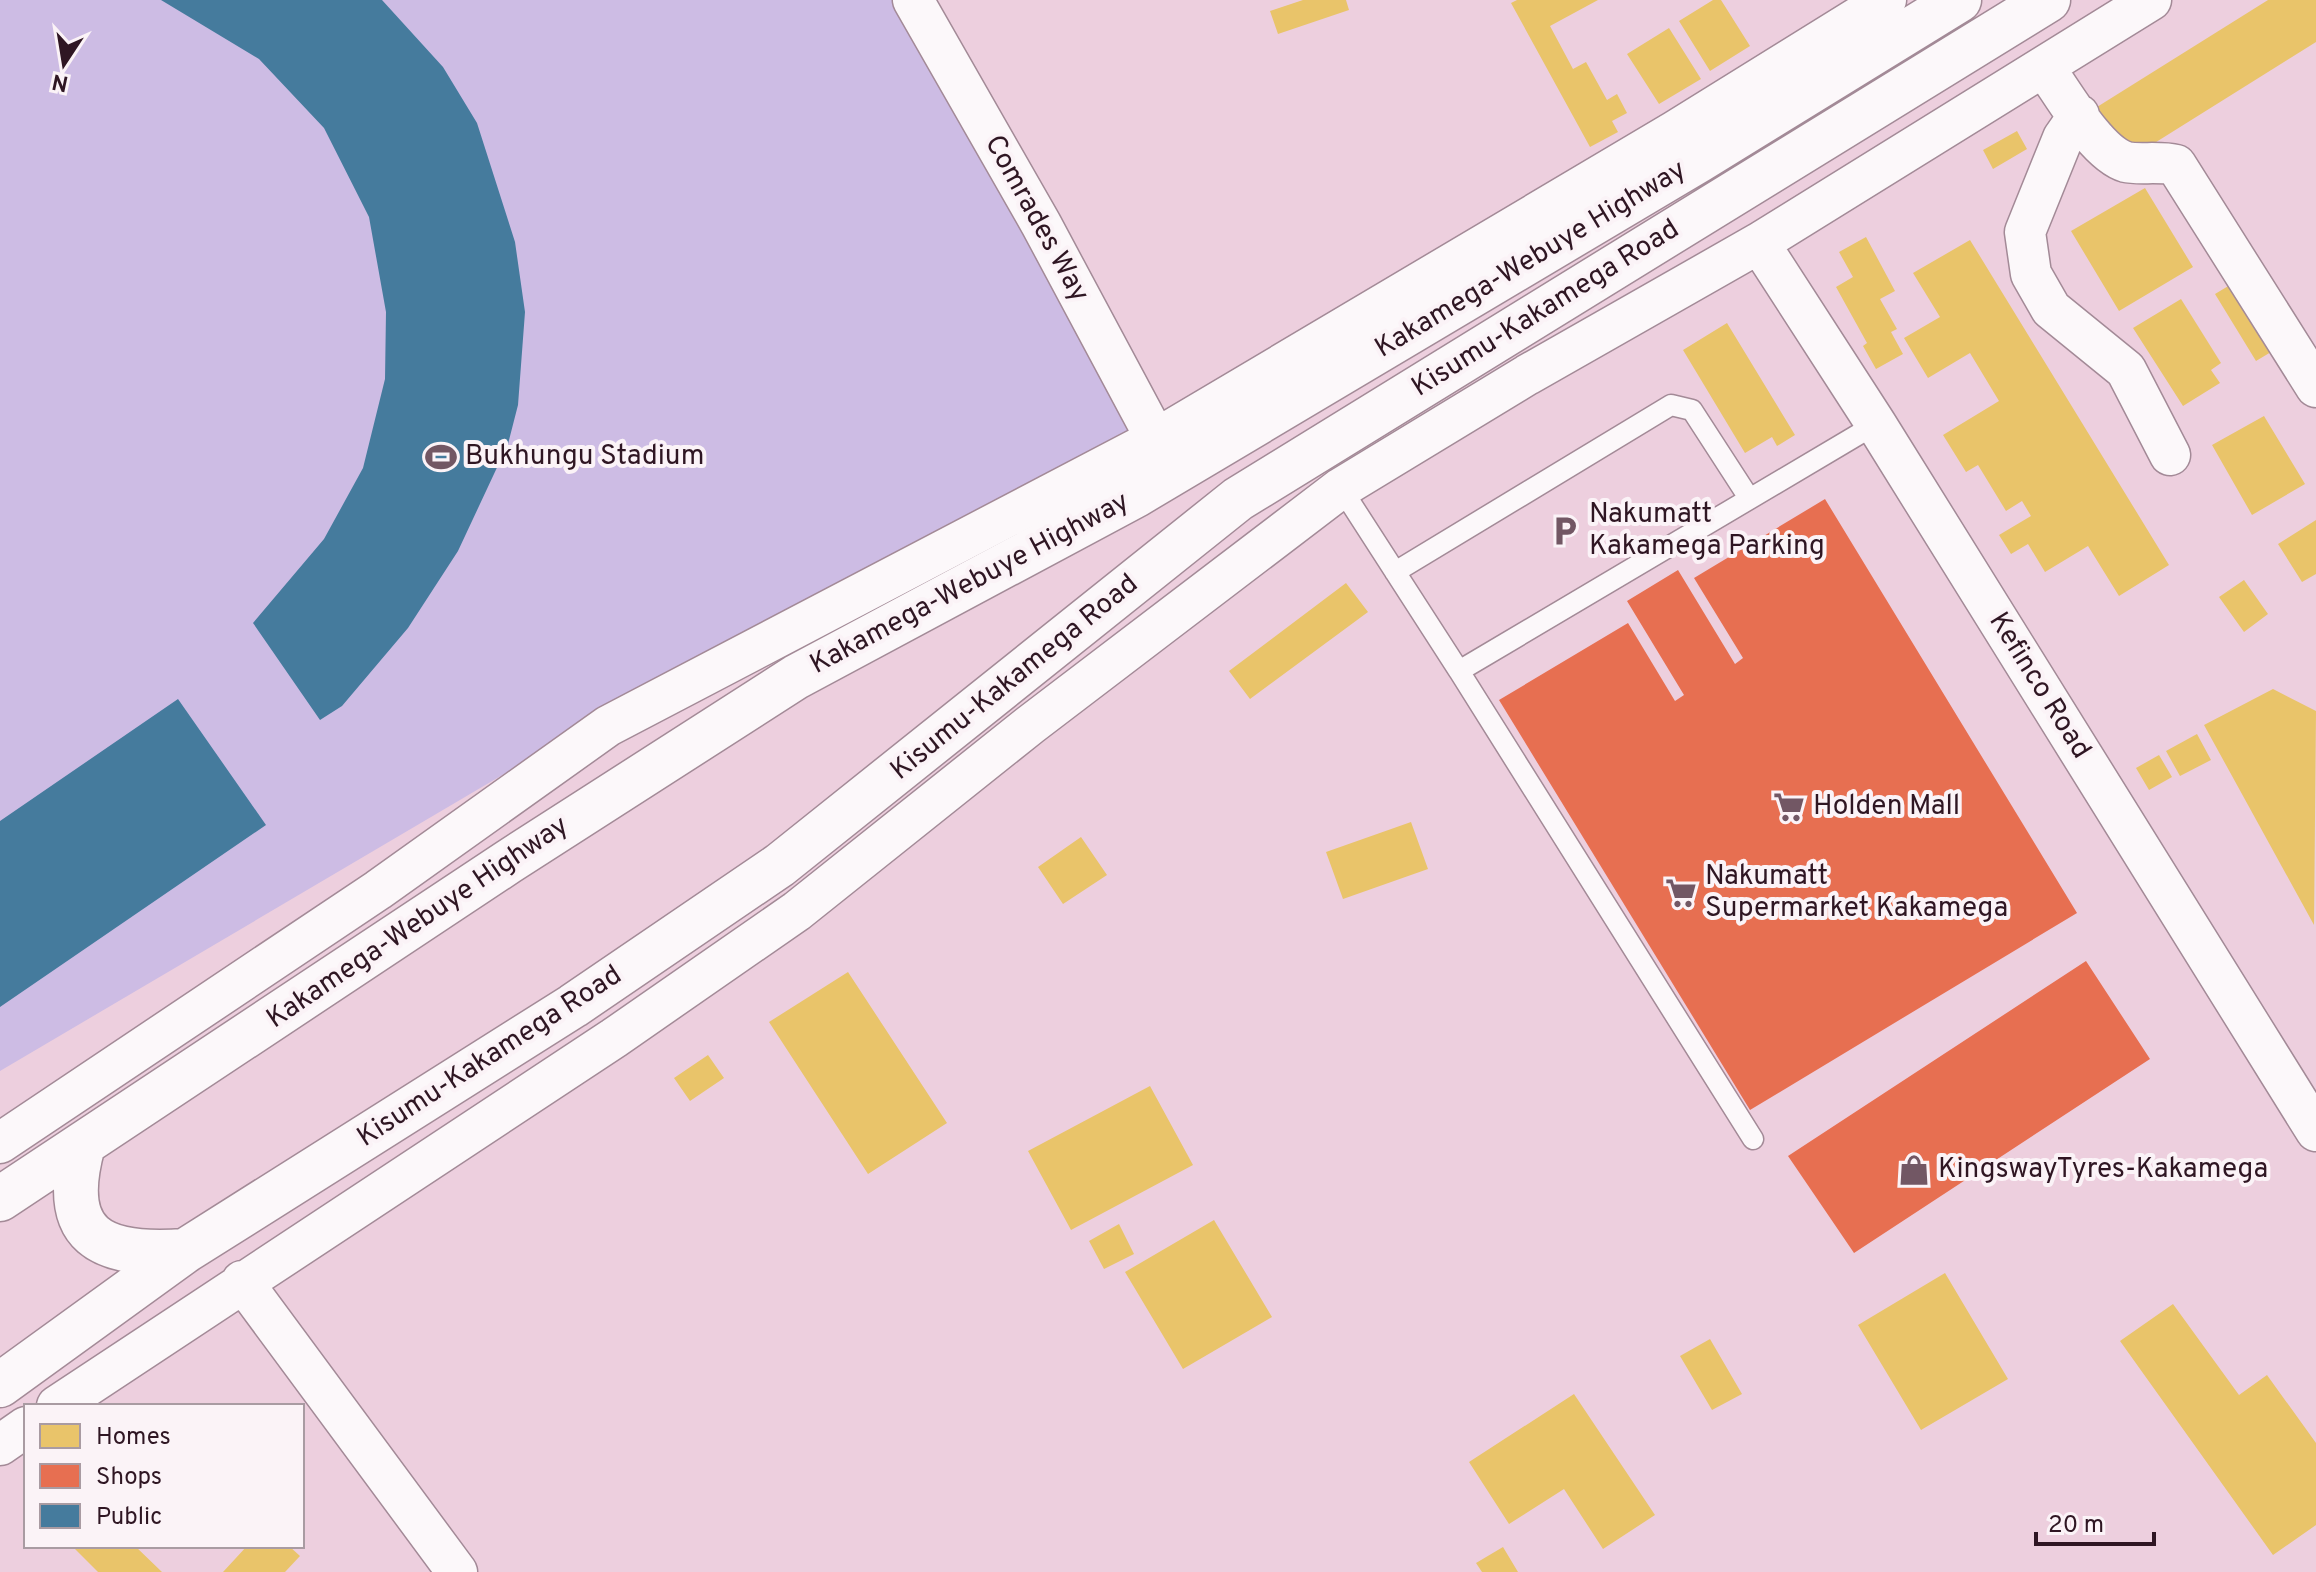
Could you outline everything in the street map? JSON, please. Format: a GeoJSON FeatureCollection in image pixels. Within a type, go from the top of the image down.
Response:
{"type":"FeatureCollection","features":[{"type":"Feature","properties":{"kind":"highway","name":"Kakamega-Webuye Highway"},"geometry":{"type":"LineString","coordinates":[[0,1199],[508,862],[796,677],[1120,503],[1959,0]]}},
{"type":"Feature","properties":{"kind":"highway","name":"Kisumu-Kakamega Road"},"geometry":{"type":"LineString","coordinates":[[0,1385],[185,1251],[573,1006],[780,865],[1238,499],[2048,0]]}},
{"type":"Feature","properties":{"kind":"highway"},"geometry":{"type":"LineString","coordinates":[[83,1145],[74,1179],[77,1211],[93,1237],[112,1247],[130,1251],[185,1251]]}},
{"type":"Feature","properties":{"kind":"street","name":"Comrades Way"},"geometry":{"type":"LineString","coordinates":[[913,0],[1041,224],[1156,439]]}},
{"type":"Feature","properties":{"kind":"street"},"geometry":{"type":"LineString","coordinates":[[0,1143],[378,890],[608,726],[1156,439],[1634,155],[1886,0]]}},
{"type":"Feature","properties":{"kind":"street"},"geometry":{"type":"LineString","coordinates":[[60,1404],[614,1038],[797,911],[1030,725],[1341,488],[1507,387],[1759,243],[2151,0]]}},
{"type":"Feature","properties":{"kind":"street"},"geometry":{"type":"LineString","coordinates":[[2044,67],[2108,154],[2129,163],[2155,160],[2176,165],[2316,387]]}},
{"type":"Feature","properties":{"kind":"street"},"geometry":{"type":"LineString","coordinates":[[2079,115],[2063,138],[2025,232],[2031,274],[2051,309],[2126,370],[2170,455]]}},
{"type":"Feature","properties":{"kind":"street"},"geometry":{"type":"LineString","coordinates":[[1578,231],[1634,155]]}},
{"type":"Feature","properties":{"kind":"street","name":"Kefinco Road"},"geometry":{"type":"LineString","coordinates":[[1759,243],[1876,424],[2316,1131]]}},
{"type":"Feature","properties":{"kind":"street"},"geometry":{"type":"LineString","coordinates":[[1120,503],[1156,439]]}},
{"type":"Feature","properties":{"kind":"street"},"geometry":{"type":"LineString","coordinates":[[242,1281],[457,1572]]}},
{"type":"Feature","properties":{"kind":"street"},"geometry":{"type":"LineString","coordinates":[[0,1445],[24,1428]]}},
{"type":"Feature","properties":{"kind":"lane"},"geometry":{"type":"LineString","coordinates":[[1403,397],[1507,387]]}},
{"type":"Feature","properties":{"kind":"lane"},"geometry":{"type":"LineString","coordinates":[[1395,572],[1671,405],[1692,410],[1749,498]]}},
{"type":"Feature","properties":{"kind":"lane"},"geometry":{"type":"LineString","coordinates":[[1459,671],[1876,424]]}},
{"type":"Feature","properties":{"kind":"lane"},"geometry":{"type":"LineString","coordinates":[[1341,488],[1753,1139]]}},
{"type":"Feature","properties":{"kind":"shaded area","name":"Bukhungu Stadium"},"geometry":{"type":"Polygon","coordinates":[[[0,0],[908,0],[1163,415],[599,718],[0,1071],[0,0]]]}},
{"type":"Feature","properties":{"kind":"building: Homes"},"geometry":{"type":"Polygon","coordinates":[[[1303,0],[1346,0],[1349,10],[1278,34],[1270,11],[1303,0]]]}},
{"type":"Feature","properties":{"kind":"building: Homes"},"geometry":{"type":"Polygon","coordinates":[[[1517,0],[1598,0],[1550,26],[1573,69],[1586,62],[1607,100],[1617,94],[1627,113],[1612,121],[1618,132],[1590,147],[1511,3],[1517,0]]]}},
{"type":"Feature","properties":{"kind":"building: Homes"},"geometry":{"type":"Polygon","coordinates":[[[1713,0],[1721,0],[1750,46],[1710,71],[1679,21],[1713,0]]]}},
{"type":"Feature","properties":{"kind":"building: Homes"},"geometry":{"type":"Polygon","coordinates":[[[2268,0],[2316,0],[2316,42],[2129,159],[2097,107],[2268,0]]]}},
{"type":"Feature","properties":{"kind":"building: Homes"},"geometry":{"type":"Polygon","coordinates":[[[1669,28],[1701,79],[1659,104],[1627,54],[1669,28]]]}},
{"type":"Feature","properties":{"kind":"building: Homes"},"geometry":{"type":"Polygon","coordinates":[[[2017,131],[2027,149],[1993,169],[1983,150],[2017,131]]]}},
{"type":"Feature","properties":{"kind":"building: Homes"},"geometry":{"type":"Polygon","coordinates":[[[2145,188],[2193,267],[2119,311],[2071,231],[2145,188]]]}},
{"type":"Feature","properties":{"kind":"building: Homes"},"geometry":{"type":"Polygon","coordinates":[[[1866,237],[1895,291],[1880,299],[1897,329],[1891,332],[1903,354],[1876,369],[1863,346],[1867,343],[1836,287],[1853,277],[1839,252],[1866,237]]]}},
{"type":"Feature","properties":{"kind":"building: Homes"},"geometry":{"type":"Polygon","coordinates":[[[1970,240],[2169,565],[2119,596],[2088,546],[2045,572],[2028,544],[2011,554],[1999,535],[2031,516],[2022,501],[2006,511],[1978,465],[1966,472],[1943,435],[1999,401],[1970,353],[1928,378],[1904,338],[1940,317],[1913,273],[1970,240]]]}},
{"type":"Feature","properties":{"kind":"building: Homes"},"geometry":{"type":"Polygon","coordinates":[[[2240,279],[2281,346],[2256,361],[2215,294],[2240,279]]]}},
{"type":"Feature","properties":{"kind":"building: Homes"},"geometry":{"type":"Polygon","coordinates":[[[2181,299],[2221,363],[2211,370],[2220,383],[2183,406],[2133,328],[2181,299]]]}},
{"type":"Feature","properties":{"kind":"building: Homes"},"geometry":{"type":"Polygon","coordinates":[[[1727,323],[1795,435],[1777,446],[1772,437],[1745,453],[1683,350],[1727,323]]]}},
{"type":"Feature","properties":{"kind":"building: Homes"},"geometry":{"type":"Polygon","coordinates":[[[2264,416],[2305,484],[2252,515],[2212,445],[2264,416]]]}},
{"type":"Feature","properties":{"kind":"building: Homes"},"geometry":{"type":"Polygon","coordinates":[[[2316,520],[2316,574],[2302,582],[2278,544],[2316,520]]]}},
{"type":"Feature","properties":{"kind":"building: Homes"},"geometry":{"type":"Polygon","coordinates":[[[2244,580],[2268,614],[2244,632],[2219,597],[2244,580]]]}},
{"type":"Feature","properties":{"kind":"building: Homes"},"geometry":{"type":"Polygon","coordinates":[[[1346,583],[1368,612],[1250,699],[1229,671],[1346,583]]]}},
{"type":"Feature","properties":{"kind":"building: Homes"},"geometry":{"type":"Polygon","coordinates":[[[2273,689],[2316,711],[2314,925],[2204,725],[2273,689]]]}},
{"type":"Feature","properties":{"kind":"building: Homes"},"geometry":{"type":"Polygon","coordinates":[[[2197,734],[2211,760],[2180,776],[2166,751],[2197,734]]]}},
{"type":"Feature","properties":{"kind":"building: Homes"},"geometry":{"type":"Polygon","coordinates":[[[2159,755],[2172,777],[2149,790],[2136,768],[2159,755]]]}},
{"type":"Feature","properties":{"kind":"building: Homes"},"geometry":{"type":"Polygon","coordinates":[[[1411,822],[1428,869],[1343,899],[1326,852],[1411,822]]]}},
{"type":"Feature","properties":{"kind":"building: Homes"},"geometry":{"type":"Polygon","coordinates":[[[1081,837],[1107,875],[1063,904],[1038,867],[1081,837]]]}},
{"type":"Feature","properties":{"kind":"building: Homes"},"geometry":{"type":"Polygon","coordinates":[[[848,972],[947,1123],[868,1174],[769,1022],[848,972]]]}},
{"type":"Feature","properties":{"kind":"building: Homes"},"geometry":{"type":"Polygon","coordinates":[[[708,1055],[724,1078],[690,1101],[674,1078],[708,1055]]]}},
{"type":"Feature","properties":{"kind":"building: Homes"},"geometry":{"type":"Polygon","coordinates":[[[1150,1086],[1193,1165],[1071,1230],[1028,1151],[1150,1086]]]}},
{"type":"Feature","properties":{"kind":"building: Homes"},"geometry":{"type":"Polygon","coordinates":[[[1214,1220],[1272,1317],[1183,1369],[1125,1272],[1214,1220]]]}},
{"type":"Feature","properties":{"kind":"building: Homes"},"geometry":{"type":"Polygon","coordinates":[[[1119,1224],[1134,1254],[1104,1269],[1089,1241],[1119,1224]]]}},
{"type":"Feature","properties":{"kind":"building: Homes"},"geometry":{"type":"Polygon","coordinates":[[[1945,1273],[2008,1379],[1921,1430],[1858,1325],[1945,1273]]]}},
{"type":"Feature","properties":{"kind":"building: Homes"},"geometry":{"type":"Polygon","coordinates":[[[2173,1304],[2239,1395],[2267,1375],[2316,1443],[2316,1525],[2273,1555],[2120,1341],[2173,1304]]]}},
{"type":"Feature","properties":{"kind":"building: Homes"},"geometry":{"type":"Polygon","coordinates":[[[1710,1339],[1742,1394],[1712,1410],[1680,1356],[1710,1339]]]}},
{"type":"Feature","properties":{"kind":"building: Homes"},"geometry":{"type":"Polygon","coordinates":[[[1574,1394],[1655,1515],[1603,1549],[1564,1489],[1509,1524],[1469,1462],[1574,1394]]]}},
{"type":"Feature","properties":{"kind":"building: Homes"},"geometry":{"type":"Polygon","coordinates":[[[1503,1547],[1518,1572],[1482,1572],[1476,1563],[1503,1547]]]}},
{"type":"Feature","properties":{"kind":"building: Homes"},"geometry":{"type":"Polygon","coordinates":[[[74,1548],[137,1548],[162,1572],[98,1572],[74,1548]]]}},
{"type":"Feature","properties":{"kind":"building: Homes"},"geometry":{"type":"Polygon","coordinates":[[[245,1548],[291,1548],[300,1556],[285,1572],[223,1572],[245,1548]]]}},
{"type":"Feature","properties":{"kind":"building: Shops","name":"Holden Mall"},"geometry":{"type":"Polygon","coordinates":[[[1825,499],[2077,913],[1750,1110],[1499,700],[1628,623],[1675,701],[1684,695],[1627,601],[1678,570],[1735,664],[1743,658],[1694,578],[1825,499]]]}},
{"type":"Feature","properties":{"kind":"building: Shops"},"geometry":{"type":"Polygon","coordinates":[[[2086,961],[2150,1059],[1854,1253],[1788,1156],[2086,961]]]}},
{"type":"Feature","properties":{"kind":"building: Public"},"geometry":{"type":"Polygon","coordinates":[[[161,0],[382,0],[443,67],[477,123],[515,242],[525,312],[518,405],[508,444],[458,551],[408,628],[342,706],[320,720],[253,623],[324,539],[363,468],[385,379],[386,312],[369,217],[324,128],[259,59],[161,0]]]}},
{"type":"Feature","properties":{"kind":"building: Public"},"geometry":{"type":"Polygon","coordinates":[[[178,699],[266,825],[0,1007],[0,821],[178,699]]]}},
{"type":"Feature","properties":{"kind":"place","name":"Bukhungu Stadium"},"geometry":{"type":"Point","coordinates":[441,457]}},
{"type":"Feature","properties":{"kind":"place","name":"Nakumatt Kakamega Parking"},"geometry":{"type":"Point","coordinates":[1565,531]}},
{"type":"Feature","properties":{"kind":"place","name":"Holden Mall"},"geometry":{"type":"Point","coordinates":[1789,807]}},
{"type":"Feature","properties":{"kind":"place","name":"Nakumatt Supermarket Kakamega"},"geometry":{"type":"Point","coordinates":[1681,893]}},
{"type":"Feature","properties":{"kind":"place","name":"KingswayTyres-Kakamega"},"geometry":{"type":"Point","coordinates":[1914,1170]}}]}
